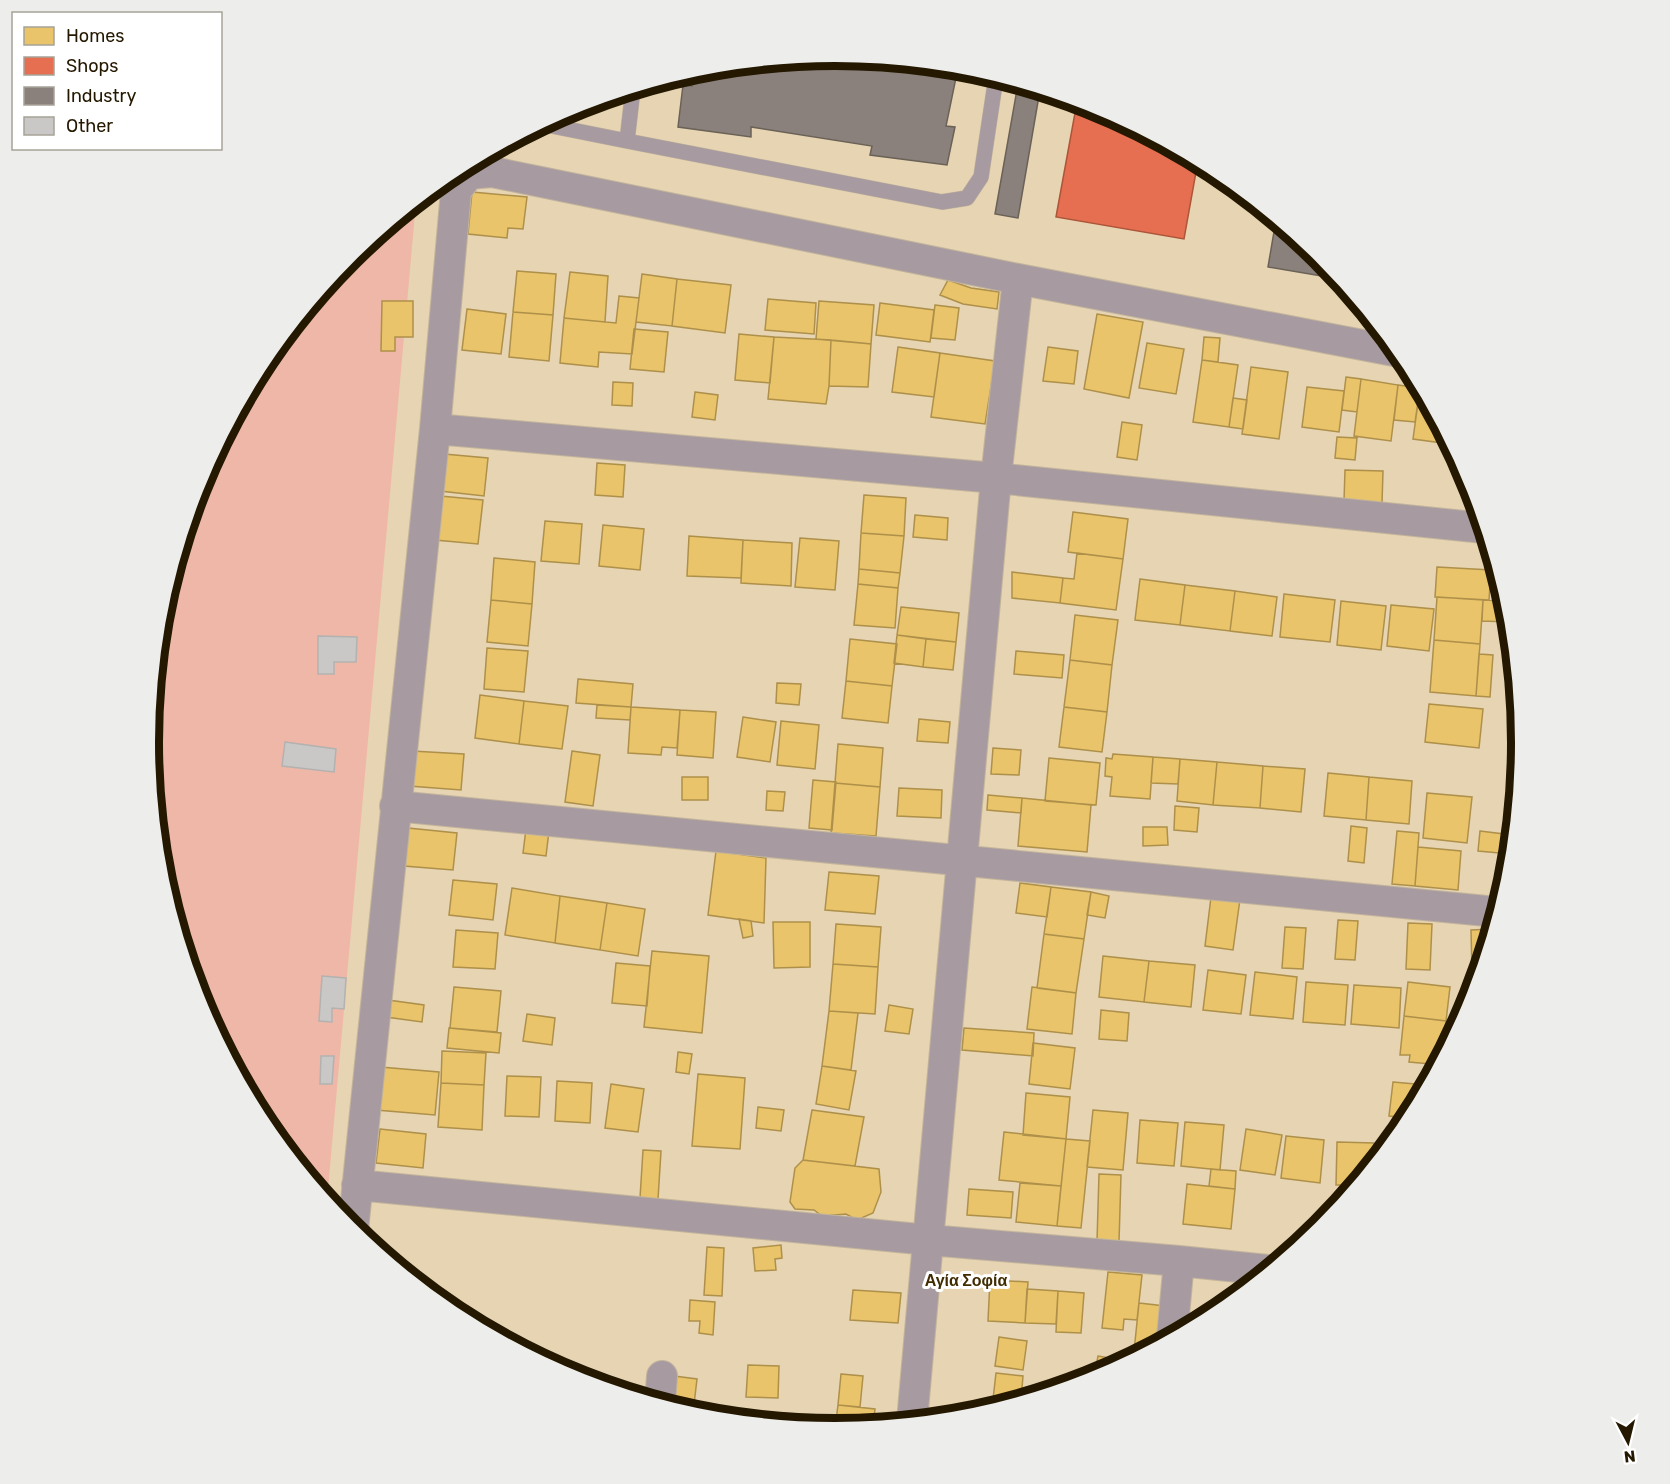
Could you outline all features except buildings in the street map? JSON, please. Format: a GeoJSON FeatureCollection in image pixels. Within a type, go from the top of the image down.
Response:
{"type":"FeatureCollection","features":[{"type":"Feature","properties":{"kind":"street"},"geometry":{"type":"LineString","coordinates":[[354,1217],[435,429],[456,191],[470,174],[492,172],[1018,279],[1385,349]]}},
{"type":"Feature","properties":{"kind":"street"},"geometry":{"type":"LineString","coordinates":[[913,1413],[930,1240],[996,478],[1018,279]]}},
{"type":"Feature","properties":{"kind":"street"},"geometry":{"type":"LineString","coordinates":[[435,429],[996,478],[1476,527]]}},
{"type":"Feature","properties":{"kind":"street"},"geometry":{"type":"LineString","coordinates":[[395,806],[1489,911]]}},
{"type":"Feature","properties":{"kind":"street"},"geometry":{"type":"LineString","coordinates":[[357,1185],[1258,1269]]}},
{"type":"Feature","properties":{"kind":"street"},"geometry":{"type":"LineString","coordinates":[[1173,1327],[1179,1261]]}},
{"type":"Feature","properties":{"kind":"lane"},"geometry":{"type":"LineString","coordinates":[[556,127],[942,202],[967,198],[981,177],[995,85]]}},
{"type":"Feature","properties":{"kind":"lane"},"geometry":{"type":"LineString","coordinates":[[627,141],[632,98]]}},
{"type":"Feature","properties":{"kind":"shaded area"},"geometry":{"type":"Polygon","coordinates":[[[415,213],[328,1189],[273,1118],[250,1080],[210,1001],[195,959],[172,874],[165,830],[160,786],[160,698],[172,610],[182,567],[210,483],[229,443],[273,366],[299,330],[357,264],[415,213]]]}},
{"type":"Feature","properties":{"kind":"district","name":"Αγία Σοφία"},"geometry":{"type":"Point","coordinates":[966,1280]}}]}
